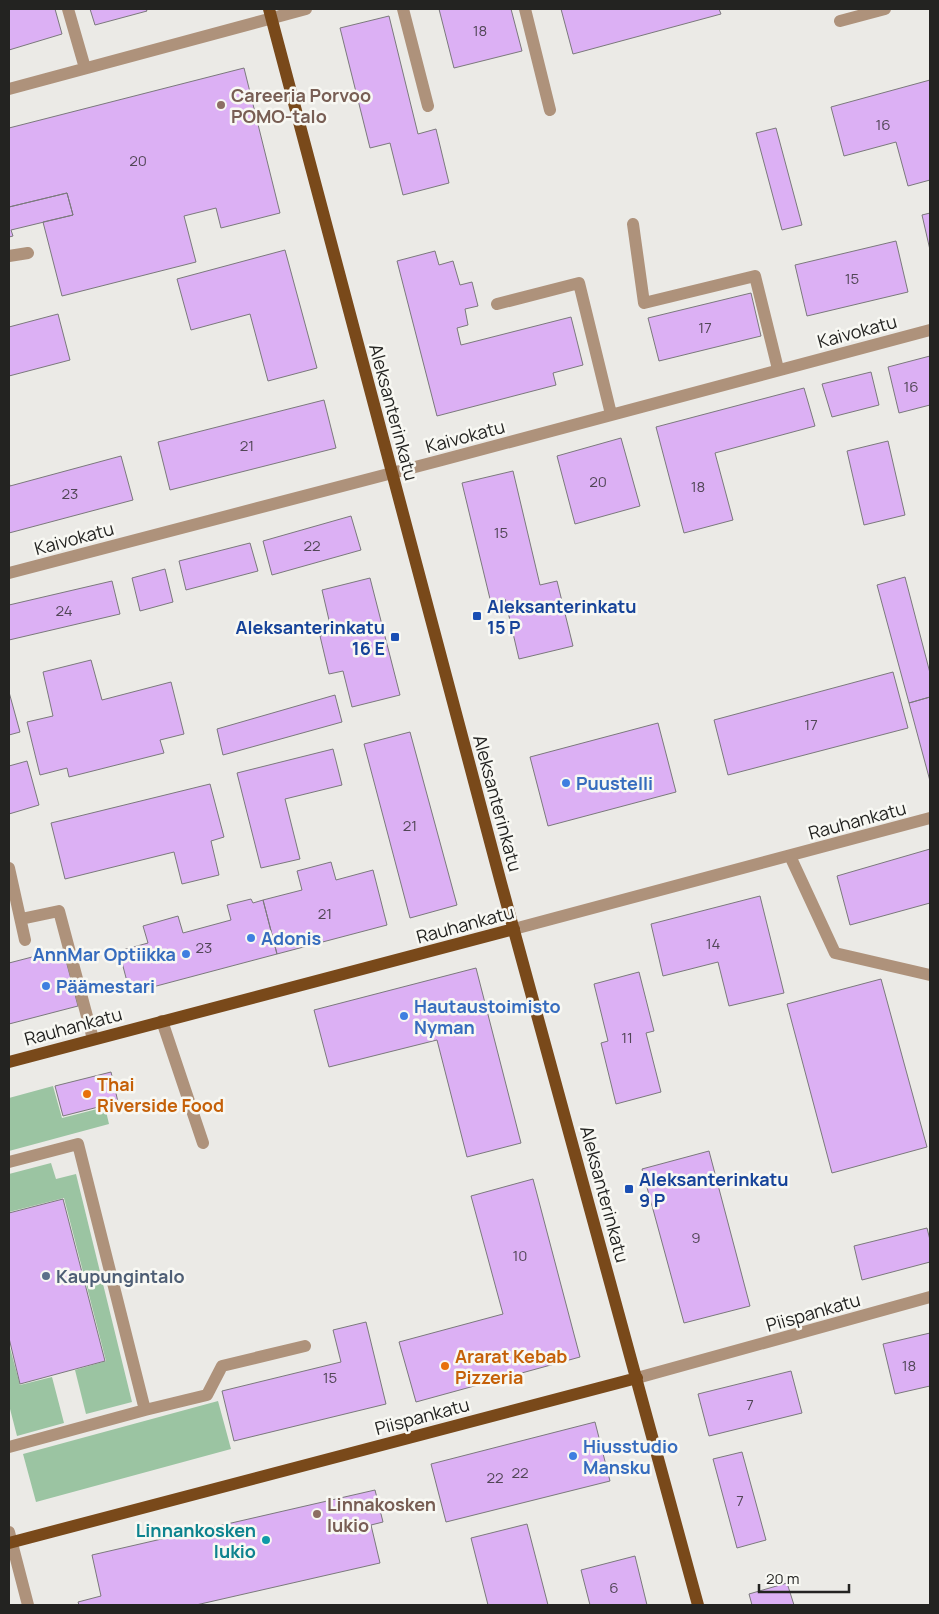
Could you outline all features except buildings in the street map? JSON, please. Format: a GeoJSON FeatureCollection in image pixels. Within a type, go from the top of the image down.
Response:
{"type":"FeatureCollection","features":[{"type":"Feature","properties":{"kind":"main road","name":"Aleksanterinkatu"},"geometry":{"type":"LineString","coordinates":[[270,13],[514,929],[698,1605]]}},
{"type":"Feature","properties":{"kind":"main road","name":"Rauhankatu"},"geometry":{"type":"LineString","coordinates":[[9,1062],[514,929]]}},
{"type":"Feature","properties":{"kind":"main road","name":"Piispankatu"},"geometry":{"type":"LineString","coordinates":[[10,1539],[637,1378]]}},
{"type":"Feature","properties":{"kind":"street"},"geometry":{"type":"LineString","coordinates":[[68,9],[85,68]]}},
{"type":"Feature","properties":{"kind":"street"},"geometry":{"type":"LineString","coordinates":[[9,89],[270,13],[306,9]]}},
{"type":"Feature","properties":{"kind":"street"},"geometry":{"type":"LineString","coordinates":[[403,9],[428,106]]}},
{"type":"Feature","properties":{"kind":"street"},"geometry":{"type":"LineString","coordinates":[[525,9],[550,110]]}},
{"type":"Feature","properties":{"kind":"street"},"geometry":{"type":"LineString","coordinates":[[840,21],[885,9]]}},
{"type":"Feature","properties":{"kind":"street"},"geometry":{"type":"LineString","coordinates":[[633,224],[644,303],[755,276],[778,369]]}},
{"type":"Feature","properties":{"kind":"street"},"geometry":{"type":"LineString","coordinates":[[9,256],[28,253]]}},
{"type":"Feature","properties":{"kind":"street"},"geometry":{"type":"LineString","coordinates":[[497,304],[579,283],[611,414]]}},
{"type":"Feature","properties":{"kind":"street","name":"Kaivokatu"},"geometry":{"type":"LineString","coordinates":[[9,573],[930,330]]}},
{"type":"Feature","properties":{"kind":"street","name":"Rauhankatu"},"geometry":{"type":"LineString","coordinates":[[514,929],[930,818]]}},
{"type":"Feature","properties":{"kind":"street"},"geometry":{"type":"LineString","coordinates":[[790,856],[835,953],[930,975]]}},
{"type":"Feature","properties":{"kind":"street"},"geometry":{"type":"LineString","coordinates":[[9,868],[25,940]]}},
{"type":"Feature","properties":{"kind":"street"},"geometry":{"type":"LineString","coordinates":[[21,919],[59,911],[93,1039]]}},
{"type":"Feature","properties":{"kind":"street"},"geometry":{"type":"LineString","coordinates":[[162,1021],[203,1143]]}},
{"type":"Feature","properties":{"kind":"street"},"geometry":{"type":"LineString","coordinates":[[9,1162],[78,1144],[145,1410]]}},
{"type":"Feature","properties":{"kind":"street","name":"Piispankatu"},"geometry":{"type":"LineString","coordinates":[[637,1378],[930,1297]]}},
{"type":"Feature","properties":{"kind":"street"},"geometry":{"type":"LineString","coordinates":[[9,1447],[207,1395],[222,1366],[305,1346]]}},
{"type":"Feature","properties":{"kind":"street"},"geometry":{"type":"LineString","coordinates":[[10,1539],[28,1605]]}},
{"type":"Feature","properties":{"kind":"green space"},"geometry":{"type":"Polygon","coordinates":[[[53,1086],[62,1118],[105,1107],[109,1124],[9,1151],[9,1098],[53,1086]]]}},
{"type":"Feature","properties":{"kind":"green space"},"geometry":{"type":"Polygon","coordinates":[[[51,1163],[56,1179],[76,1174],[132,1402],[86,1414],[75,1370],[106,1361],[64,1198],[9,1212],[9,1174],[51,1163]]]}},
{"type":"Feature","properties":{"kind":"green space"},"geometry":{"type":"Polygon","coordinates":[[[9,1344],[20,1385],[52,1377],[64,1423],[17,1436],[9,1405],[9,1344]]]}},
{"type":"Feature","properties":{"kind":"green space"},"geometry":{"type":"Polygon","coordinates":[[[218,1401],[231,1449],[36,1502],[23,1454],[218,1401]]]}},
{"type":"Feature","properties":{"kind":"place","name":"Careeria Porvoo POMO-talo"},"geometry":{"type":"Point","coordinates":[221,105]}},
{"type":"Feature","properties":{"kind":"place","name":"Aleksanterinkatu 15 P"},"geometry":{"type":"Point","coordinates":[477,616]}},
{"type":"Feature","properties":{"kind":"place","name":"Aleksanterinkatu 16 E"},"geometry":{"type":"Point","coordinates":[395,637]}},
{"type":"Feature","properties":{"kind":"place","name":"Puustelli"},"geometry":{"type":"Point","coordinates":[566,783]}},
{"type":"Feature","properties":{"kind":"place","name":"Adonis"},"geometry":{"type":"Point","coordinates":[251,938]}},
{"type":"Feature","properties":{"kind":"place","name":"AnnMar Optiikka"},"geometry":{"type":"Point","coordinates":[186,954]}},
{"type":"Feature","properties":{"kind":"place","name":"Päämestari"},"geometry":{"type":"Point","coordinates":[46,986]}},
{"type":"Feature","properties":{"kind":"place","name":"Hautaustoimisto Nyman"},"geometry":{"type":"Point","coordinates":[404,1016]}},
{"type":"Feature","properties":{"kind":"place","name":"Thai Riverside Food"},"geometry":{"type":"Point","coordinates":[87,1094]}},
{"type":"Feature","properties":{"kind":"place","name":"Aleksanterinkatu 9 P"},"geometry":{"type":"Point","coordinates":[629,1189]}},
{"type":"Feature","properties":{"kind":"place","name":"Kaupungintalo"},"geometry":{"type":"Point","coordinates":[46,1276]}},
{"type":"Feature","properties":{"kind":"place","name":"Ararat Kebab Pizzeria"},"geometry":{"type":"Point","coordinates":[445,1366]}},
{"type":"Feature","properties":{"kind":"place","name":"Hiusstudio Mansku"},"geometry":{"type":"Point","coordinates":[573,1456]}},
{"type":"Feature","properties":{"kind":"place","name":"Linnakosken lukio"},"geometry":{"type":"Point","coordinates":[317,1514]}},
{"type":"Feature","properties":{"kind":"place","name":"Linnankosken lukio"},"geometry":{"type":"Point","coordinates":[266,1540]}}]}
